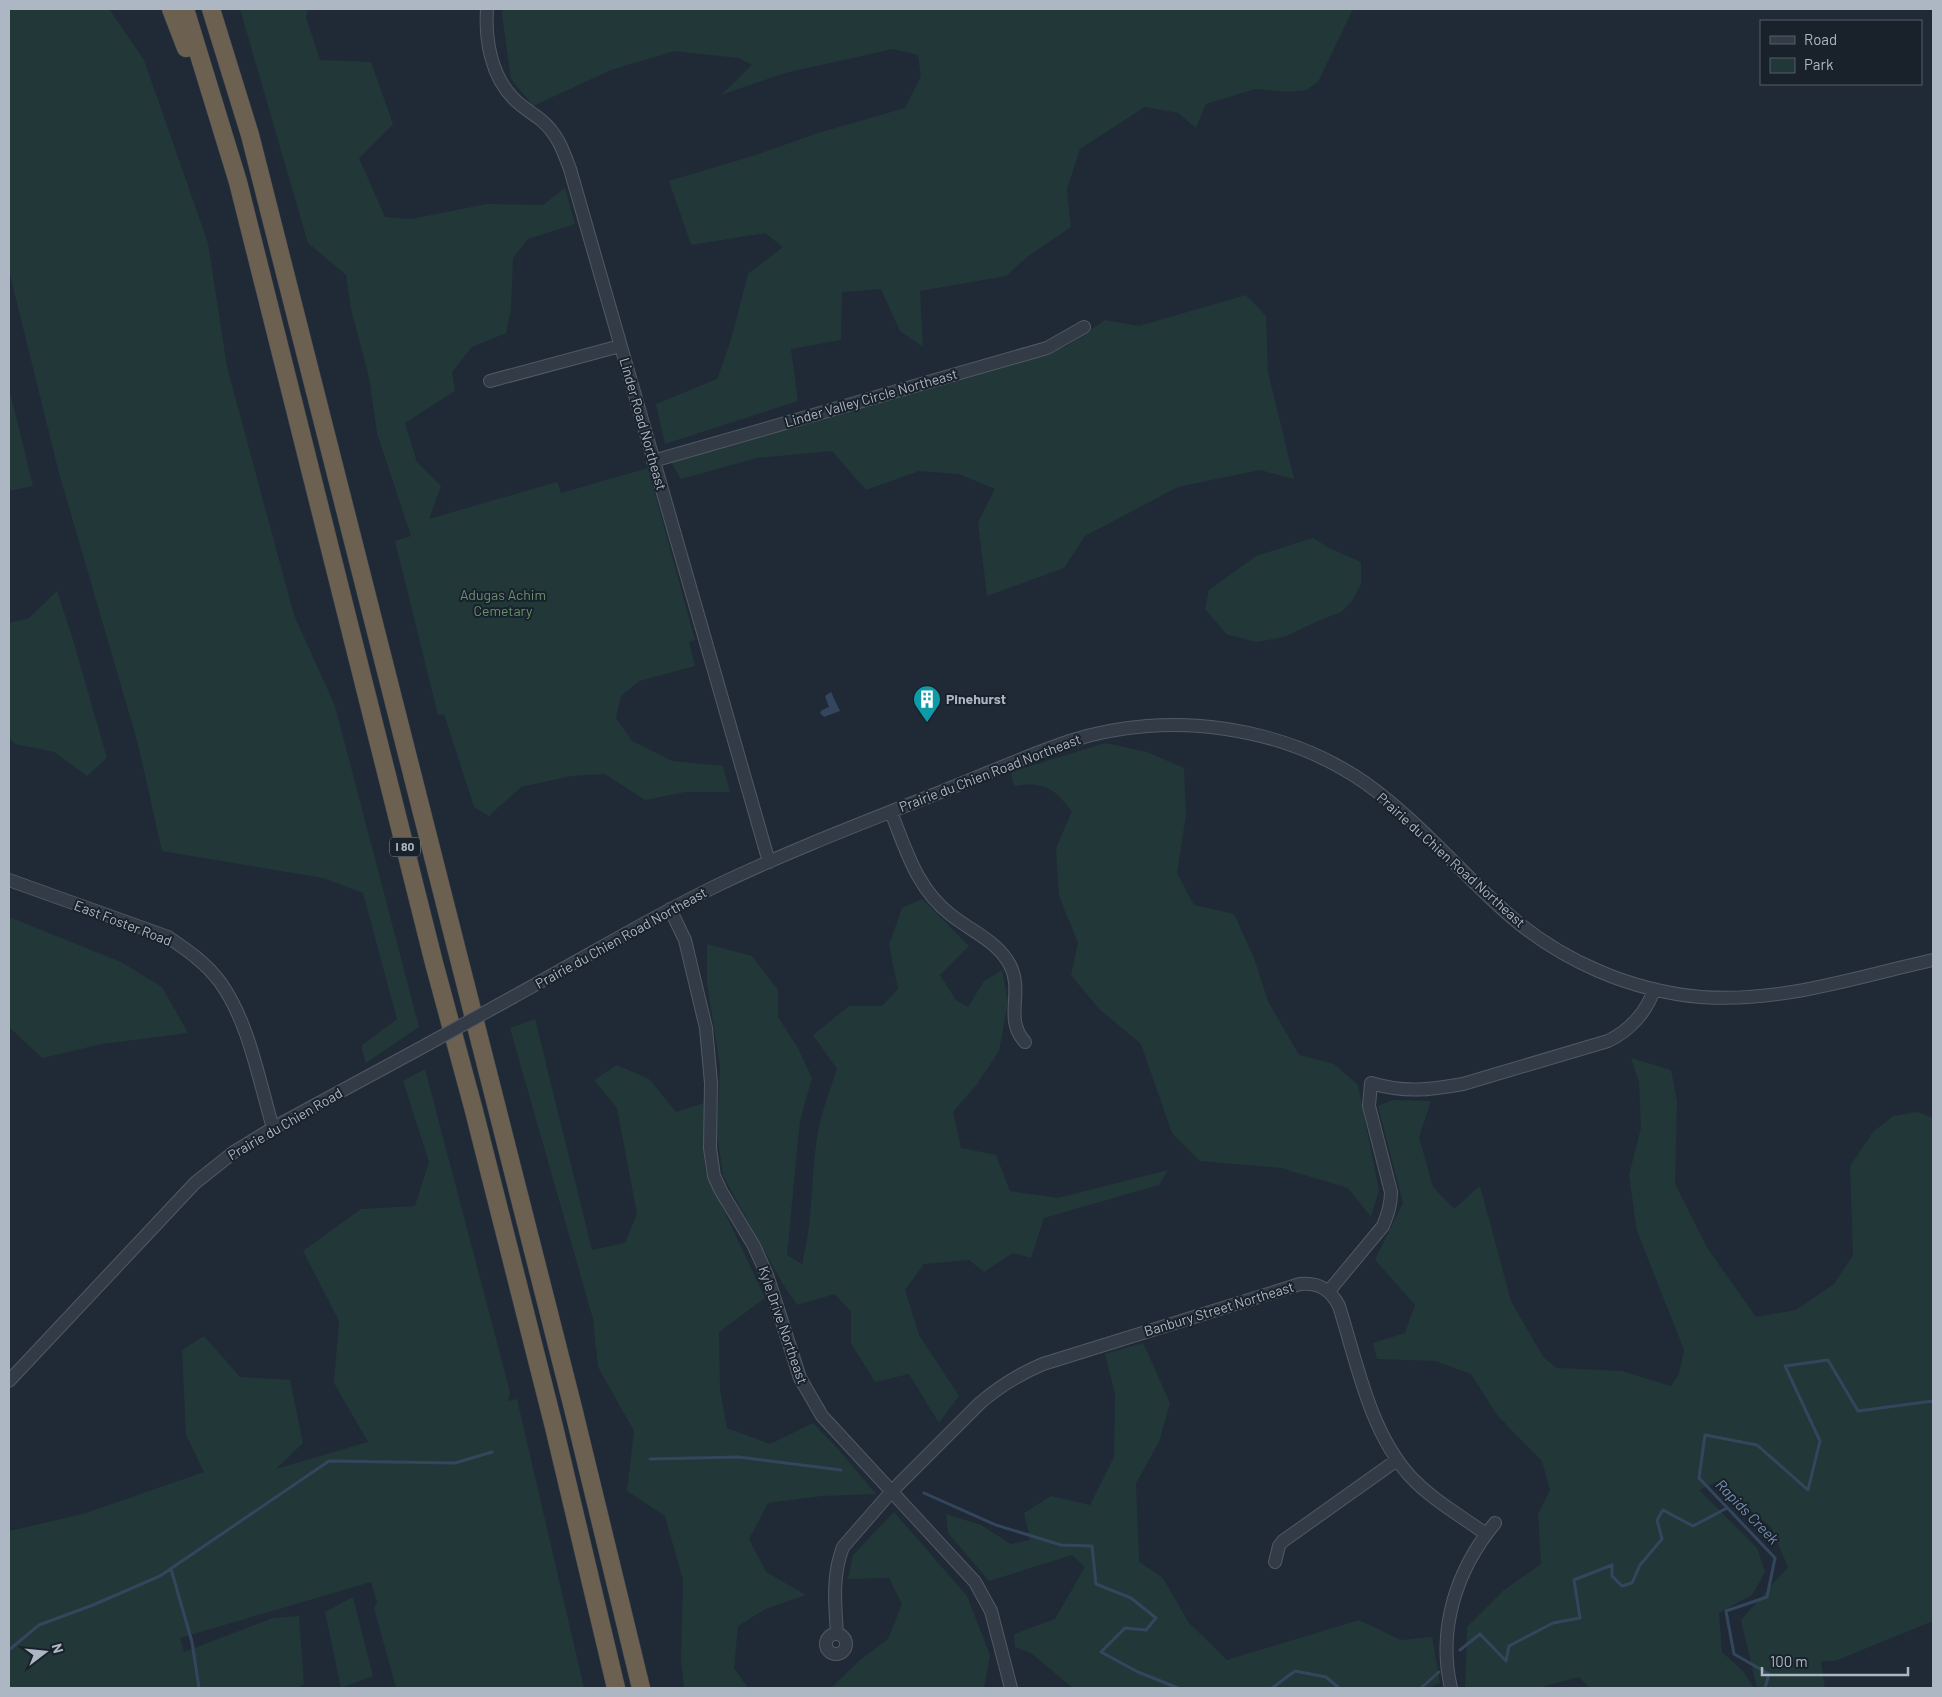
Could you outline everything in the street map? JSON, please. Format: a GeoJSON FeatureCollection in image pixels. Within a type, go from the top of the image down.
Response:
{"type":"FeatureCollection","features":[{"type":"Feature","properties":{"kind":"highway"},"geometry":{"type":"LineString","coordinates":[[171,9],[238,182]]}},
{"type":"Feature","properties":{"kind":"highway","name":"I 80"},"geometry":{"type":"LineString","coordinates":[[185,9],[238,182],[432,953],[554,1427],[616,1688]]}},
{"type":"Feature","properties":{"kind":"highway","name":"I 80"},"geometry":{"type":"LineString","coordinates":[[211,9],[255,154],[573,1408],[641,1688]]}},
{"type":"Feature","properties":{"kind":"street","name":"Linder Road Northeast"},"geometry":{"type":"LineString","coordinates":[[487,9],[488,40],[498,77],[512,97],[550,128],[562,146],[677,538],[712,667],[769,862]]}},
{"type":"Feature","properties":{"kind":"street","name":"Linder Valley Circle Northeast"},"geometry":{"type":"LineString","coordinates":[[653,461],[1047,348],[1084,327]]}},
{"type":"Feature","properties":{"kind":"street"},"geometry":{"type":"LineString","coordinates":[[490,381],[620,346]]}},
{"type":"Feature","properties":{"kind":"street","name":"Prairie du Chien Road Northeast"},"geometry":{"type":"LineString","coordinates":[[513,997],[670,909],[769,862],[891,812],[1087,736],[1122,729],[1178,725],[1215,727],[1247,732],[1305,751],[1352,775],[1404,814],[1511,917],[1538,938],[1584,964],[1625,981],[1654,990],[1699,997],[1766,996],[1810,990],[1933,960]]}},
{"type":"Feature","properties":{"kind":"street"},"geometry":{"type":"LineString","coordinates":[[891,812],[910,863],[929,893],[952,915],[995,945],[1009,962],[1016,985],[1015,1027],[1025,1042]]}},
{"type":"Feature","properties":{"kind":"street","name":"East Foster Road"},"geometry":{"type":"LineString","coordinates":[[9,880],[168,937],[206,966],[221,983],[246,1034],[273,1128]]}},
{"type":"Feature","properties":{"kind":"street","name":"Kyle Drive Northeast"},"geometry":{"type":"LineString","coordinates":[[670,909],[685,940],[706,1028],[711,1084],[710,1148],[714,1176],[754,1246],[767,1275],[793,1360],[808,1395],[828,1423],[975,1582],[991,1611],[1011,1688]]}},
{"type":"Feature","properties":{"kind":"street"},"geometry":{"type":"LineString","coordinates":[[1486,1534],[1428,1492],[1411,1477],[1384,1440],[1374,1419],[1339,1306],[1329,1291],[1383,1226],[1391,1203],[1391,1192],[1369,1106],[1371,1083],[1405,1090],[1440,1088],[1464,1084],[1608,1041],[1625,1031],[1640,1016],[1652,997],[1654,990]]}},
{"type":"Feature","properties":{"kind":"street","name":"Prairie du Chien Road"},"geometry":{"type":"LineString","coordinates":[[11,1373],[195,1183],[234,1152],[273,1128],[513,997]]}},
{"type":"Feature","properties":{"kind":"street","name":"Banbury Street Northeast"},"geometry":{"type":"LineString","coordinates":[[837,1634],[834,1581],[838,1558],[850,1537],[891,1492],[980,1402],[1007,1382],[1043,1364],[1300,1284],[1317,1285],[1329,1291]]}},
{"type":"Feature","properties":{"kind":"street"},"geometry":{"type":"LineString","coordinates":[[1275,1562],[1279,1546],[1283,1541],[1397,1460]]}},
{"type":"Feature","properties":{"kind":"street"},"geometry":{"type":"LineString","coordinates":[[1451,1688],[1446,1644],[1452,1605],[1465,1568],[1495,1522]]}},
{"type":"Feature","properties":{"kind":"green space"},"geometry":{"type":"Polygon","coordinates":[[[9,9],[109,9],[144,60],[208,243],[227,367],[294,615],[335,706],[419,1027],[366,1063],[361,1046],[397,1019],[363,893],[323,878],[162,851],[138,744],[59,473],[9,271],[9,9]]]}},
{"type":"Feature","properties":{"kind":"green space","name":"Adugas Achim Cemetary"},"geometry":{"type":"Polygon","coordinates":[[[240,9],[308,9],[306,17],[320,60],[371,62],[393,124],[359,158],[385,217],[411,219],[487,204],[543,205],[565,188],[575,224],[528,239],[513,258],[511,309],[506,333],[472,347],[452,372],[455,391],[405,423],[417,462],[441,486],[429,519],[557,482],[561,493],[648,468],[695,640],[689,642],[695,666],[639,681],[621,696],[616,718],[632,741],[672,761],[723,766],[730,792],[685,792],[645,800],[605,774],[571,776],[521,787],[489,816],[474,807],[444,714],[438,715],[395,541],[411,536],[377,433],[369,377],[351,309],[346,275],[308,243],[240,9]]]}},
{"type":"Feature","properties":{"kind":"green space"},"geometry":{"type":"Polygon","coordinates":[[[503,9],[1353,9],[1318,82],[1306,90],[1288,92],[1255,89],[1206,104],[1196,128],[1178,113],[1145,107],[1080,149],[1067,189],[1071,227],[1027,257],[1006,276],[920,291],[923,347],[900,331],[881,289],[842,292],[841,340],[791,349],[798,401],[665,444],[656,404],[717,379],[730,343],[748,274],[783,247],[765,233],[691,245],[669,181],[756,155],[818,133],[905,108],[921,76],[918,55],[893,49],[785,73],[721,95],[752,65],[739,58],[674,51],[611,70],[533,106],[511,79],[502,15],[503,9]]]}},
{"type":"Feature","properties":{"kind":"green space"},"geometry":{"type":"Polygon","coordinates":[[[1246,295],[1266,316],[1268,372],[1294,479],[1260,470],[1178,487],[1085,536],[1064,568],[987,596],[978,523],[995,489],[959,474],[919,471],[866,490],[832,451],[757,458],[681,479],[671,462],[1067,346],[1105,320],[1139,326],[1246,295]]]}},
{"type":"Feature","properties":{"kind":"green space"},"geometry":{"type":"Polygon","coordinates":[[[9,388],[33,486],[9,491],[9,388]]]}},
{"type":"Feature","properties":{"kind":"green space"},"geometry":{"type":"Polygon","coordinates":[[[1313,538],[1329,548],[1361,562],[1361,584],[1352,601],[1341,612],[1284,637],[1256,642],[1226,634],[1205,609],[1209,590],[1256,556],[1313,538]]]}},
{"type":"Feature","properties":{"kind":"green space"},"geometry":{"type":"Polygon","coordinates":[[[57,591],[107,758],[87,776],[54,752],[15,744],[9,738],[9,623],[29,618],[57,591]]]}},
{"type":"Feature","properties":{"kind":"green space"},"geometry":{"type":"Polygon","coordinates":[[[1105,743],[1147,752],[1184,768],[1186,815],[1177,873],[1194,905],[1234,914],[1254,958],[1268,1001],[1299,1055],[1334,1064],[1358,1085],[1379,1190],[1371,1217],[1348,1188],[1281,1168],[1200,1161],[1172,1133],[1141,1044],[1099,1009],[1071,975],[1078,943],[1059,896],[1056,848],[1072,811],[1059,797],[1047,788],[1033,785],[1014,786],[1011,772],[1105,743]]]}},
{"type":"Feature","properties":{"kind":"green space"},"geometry":{"type":"Polygon","coordinates":[[[922,899],[969,946],[940,975],[956,1000],[968,1007],[984,981],[1002,970],[1008,1001],[999,1051],[977,1084],[953,1112],[961,1148],[996,1155],[1010,1191],[1058,1198],[1168,1170],[1159,1185],[1044,1218],[1031,1258],[1013,1253],[984,1272],[969,1260],[924,1264],[905,1290],[919,1335],[959,1396],[939,1423],[909,1374],[875,1382],[851,1343],[851,1312],[835,1294],[797,1305],[784,1286],[723,1176],[717,1133],[720,1066],[707,983],[707,944],[752,956],[778,990],[778,1017],[798,1048],[812,1078],[800,1120],[787,1255],[802,1264],[806,1247],[819,1127],[837,1069],[813,1035],[849,1006],[882,1006],[898,989],[889,945],[902,908],[922,899]]]}},
{"type":"Feature","properties":{"kind":"green space"},"geometry":{"type":"Polygon","coordinates":[[[9,917],[121,962],[162,987],[188,1033],[102,1044],[42,1058],[9,1027],[9,917]]]}},
{"type":"Feature","properties":{"kind":"green space"},"geometry":{"type":"Polygon","coordinates":[[[535,1019],[592,1250],[625,1243],[637,1214],[617,1108],[594,1080],[617,1065],[649,1079],[676,1112],[704,1103],[705,1170],[765,1298],[719,1332],[720,1390],[727,1428],[770,1444],[813,1423],[839,1450],[876,1494],[822,1496],[768,1503],[749,1539],[766,1572],[806,1595],[765,1609],[738,1626],[734,1668],[748,1688],[684,1688],[681,1660],[683,1580],[665,1516],[627,1491],[634,1431],[598,1367],[593,1319],[510,1028],[535,1019]]]}},
{"type":"Feature","properties":{"kind":"green space"},"geometry":{"type":"Polygon","coordinates":[[[1631,1058],[1671,1070],[1677,1101],[1675,1184],[1706,1246],[1756,1317],[1796,1310],[1834,1284],[1853,1255],[1850,1166],[1873,1132],[1893,1116],[1918,1112],[1933,1118],[1933,1621],[1835,1661],[1821,1661],[1825,1688],[1757,1688],[1741,1620],[1788,1567],[1771,1527],[1716,1482],[1699,1490],[1757,1548],[1765,1572],[1752,1595],[1719,1613],[1722,1652],[1742,1670],[1754,1688],[1590,1688],[1579,1677],[1545,1686],[1545,1688],[1465,1688],[1467,1627],[1504,1590],[1541,1564],[1538,1514],[1550,1490],[1542,1461],[1497,1415],[1471,1374],[1435,1361],[1377,1359],[1373,1343],[1405,1333],[1415,1305],[1375,1260],[1403,1203],[1378,1106],[1393,1100],[1431,1101],[1419,1137],[1433,1187],[1454,1209],[1480,1186],[1511,1301],[1543,1357],[1557,1368],[1622,1371],[1671,1386],[1679,1374],[1684,1350],[1637,1231],[1629,1175],[1641,1128],[1639,1082],[1631,1058]]]}},
{"type":"Feature","properties":{"kind":"green space"},"geometry":{"type":"Polygon","coordinates":[[[425,1069],[510,1392],[508,1401],[517,1399],[584,1688],[396,1688],[374,1608],[377,1602],[371,1582],[180,1638],[184,1652],[273,1618],[299,1616],[304,1684],[299,1688],[9,1688],[9,1531],[83,1514],[204,1472],[186,1435],[182,1350],[204,1336],[240,1377],[290,1380],[303,1443],[276,1469],[368,1442],[334,1383],[339,1321],[303,1251],[361,1209],[415,1206],[429,1162],[403,1081],[425,1069]]]}},
{"type":"Feature","properties":{"kind":"green space"},"geometry":{"type":"Polygon","coordinates":[[[1143,1343],[1170,1403],[1159,1442],[1136,1483],[1139,1562],[1162,1577],[1189,1623],[1227,1660],[1359,1620],[1401,1640],[1432,1637],[1440,1683],[1427,1688],[1073,1688],[1031,1653],[1015,1647],[1014,1634],[1055,1619],[1085,1567],[1072,1555],[989,1581],[948,1533],[946,1514],[981,1525],[1011,1544],[1030,1540],[1024,1513],[1051,1496],[1090,1505],[1114,1457],[1115,1394],[1105,1354],[1143,1343]]]}},
{"type":"Feature","properties":{"kind":"green space"},"geometry":{"type":"Polygon","coordinates":[[[894,1512],[967,1596],[990,1655],[984,1688],[831,1688],[860,1660],[888,1639],[902,1604],[889,1578],[848,1579],[853,1555],[894,1512]]]}},
{"type":"Feature","properties":{"kind":"green space"},"geometry":{"type":"Polygon","coordinates":[[[353,1597],[373,1676],[341,1688],[325,1612],[353,1597]]]}},
{"type":"Feature","properties":{"kind":"water"},"geometry":{"type":"Polygon","coordinates":[[[831,692],[840,711],[824,717],[820,713],[829,707],[825,696],[831,692]]]}},
{"type":"Feature","properties":{"kind":"waterway","name":"Rapids Creek"},"geometry":{"type":"LineString","coordinates":[[1765,1688],[1769,1674],[1734,1654],[1726,1611],[1767,1597],[1775,1558],[1699,1478],[1705,1435],[1757,1445],[1808,1490],[1820,1441],[1785,1366],[1828,1360],[1858,1411],[1933,1401]]}},
{"type":"Feature","properties":{"kind":"waterway"},"geometry":{"type":"LineString","coordinates":[[9,1650],[39,1625],[93,1605],[160,1576],[329,1461],[455,1463],[492,1452]]}},
{"type":"Feature","properties":{"kind":"waterway"},"geometry":{"type":"LineString","coordinates":[[650,1459],[739,1457],[841,1470]]}},
{"type":"Feature","properties":{"kind":"waterway"},"geometry":{"type":"LineString","coordinates":[[924,1493],[996,1525],[1061,1545],[1092,1546],[1096,1584],[1131,1598],[1156,1618],[1146,1630],[1125,1628],[1101,1652],[1138,1672],[1178,1688]]}},
{"type":"Feature","properties":{"kind":"waterway"},"geometry":{"type":"LineString","coordinates":[[1460,1650],[1480,1634],[1506,1661],[1509,1646],[1553,1623],[1580,1618],[1574,1580],[1612,1565],[1612,1576],[1622,1586],[1632,1583],[1640,1565],[1662,1539],[1657,1520],[1663,1510],[1693,1526],[1727,1508]]}},
{"type":"Feature","properties":{"kind":"waterway"},"geometry":{"type":"LineString","coordinates":[[171,1569],[192,1642],[199,1688]]}},
{"type":"Feature","properties":{"kind":"waterway"},"geometry":{"type":"LineString","coordinates":[[1272,1688],[1295,1671],[1326,1677],[1339,1688]]}},
{"type":"Feature","properties":{"kind":"waterway"},"geometry":{"type":"LineString","coordinates":[[1421,1688],[1439,1672]]}},
{"type":"Feature","properties":{"kind":"place","name":"Pinehurst"},"geometry":{"type":"Point","coordinates":[927,723]}}]}
